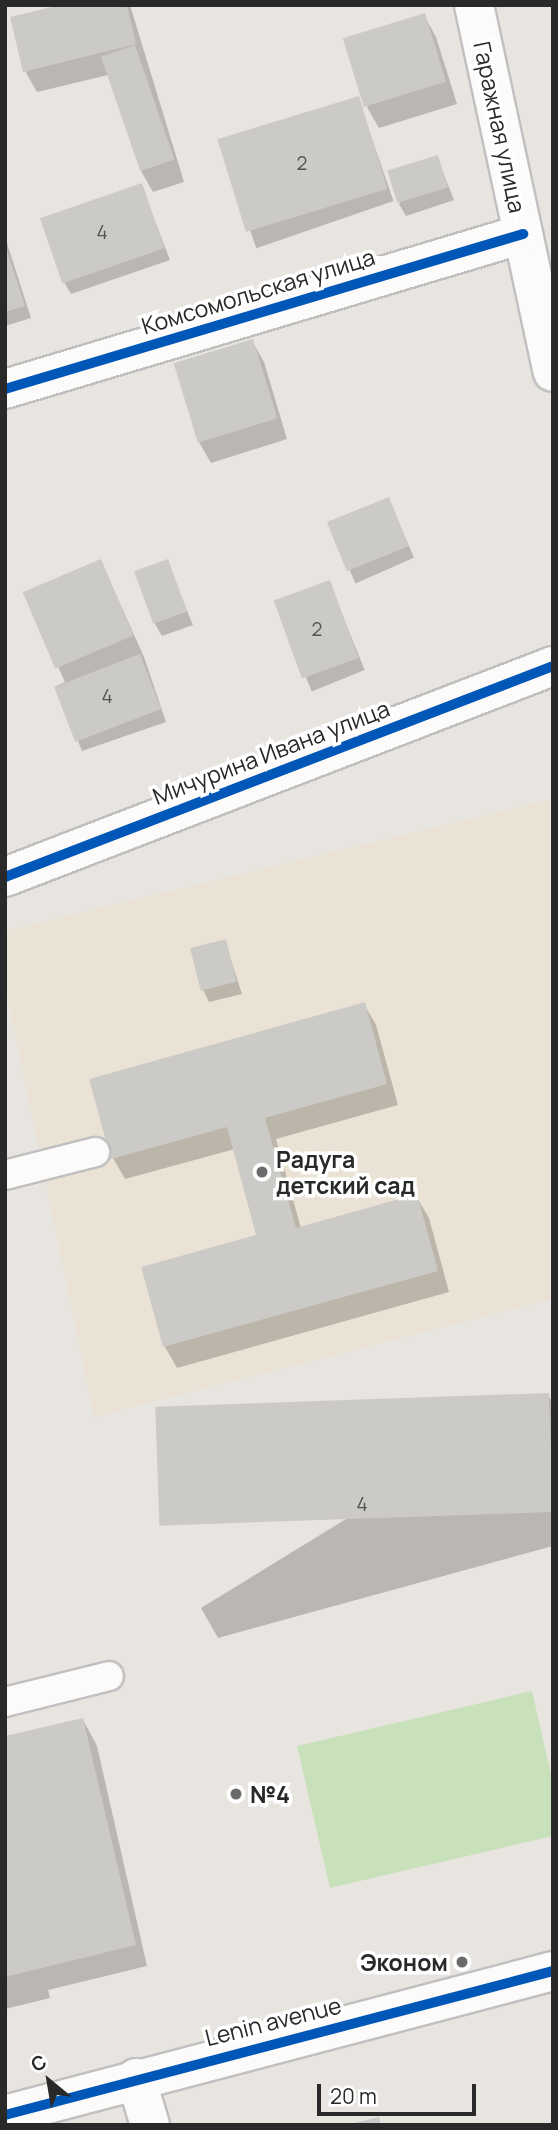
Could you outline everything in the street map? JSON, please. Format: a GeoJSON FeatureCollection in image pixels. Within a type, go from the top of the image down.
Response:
{"type":"FeatureCollection","features":[{"type":"Feature","properties":{"kind":"street","name":"Гаражная улица"},"geometry":{"type":"LineString","coordinates":[[474,5],[553,372]]}},
{"type":"Feature","properties":{"kind":"street","name":"Комсомольская улица"},"geometry":{"type":"LineString","coordinates":[[5,389],[523,234]]}},
{"type":"Feature","properties":{"kind":"street","name":"Мичурина Ивана улица"},"geometry":{"type":"LineString","coordinates":[[5,877],[553,666]]}},
{"type":"Feature","properties":{"kind":"street","name":"Lenin avenue"},"geometry":{"type":"LineString","coordinates":[[5,2115],[136,2078],[553,1971]]}},
{"type":"Feature","properties":{"kind":"street"},"geometry":{"type":"LineString","coordinates":[[136,2078],[150,2125]]}},
{"type":"Feature","properties":{"kind":"lane"},"geometry":{"type":"LineString","coordinates":[[5,1175],[95,1152]]}},
{"type":"Feature","properties":{"kind":"lane"},"geometry":{"type":"LineString","coordinates":[[5,1702],[109,1675]]}},
{"type":"Feature","properties":{"kind":"shaded area"},"geometry":{"type":"Polygon","coordinates":[[[553,799],[553,1299],[94,1417],[5,986],[5,931],[553,799]]]}},
{"type":"Feature","properties":{"kind":"green space"},"geometry":{"type":"Polygon","coordinates":[[[532,1691],[553,1783],[553,1836],[330,1888],[297,1746],[532,1691]]]}},
{"type":"Feature","properties":{"kind":"building"},"geometry":{"type":"Polygon","coordinates":[[[60,5],[127,5],[136,44],[23,72],[10,17],[60,5]]]}},
{"type":"Feature","properties":{"kind":"building"},"geometry":{"type":"Polygon","coordinates":[[[425,13],[446,82],[364,107],[343,38],[425,13]]]}},
{"type":"Feature","properties":{"kind":"building"},"geometry":{"type":"Polygon","coordinates":[[[135,45],[174,159],[140,171],[101,57],[135,45]]]}},
{"type":"Feature","properties":{"kind":"building"},"geometry":{"type":"Polygon","coordinates":[[[359,96],[387,189],[246,232],[217,139],[359,96]]]}},
{"type":"Feature","properties":{"kind":"building"},"geometry":{"type":"Polygon","coordinates":[[[438,155],[448,188],[397,203],[387,170],[438,155]]]}},
{"type":"Feature","properties":{"kind":"building"},"geometry":{"type":"Polygon","coordinates":[[[142,183],[164,248],[62,283],[40,218],[142,183]]]}},
{"type":"Feature","properties":{"kind":"building"},"geometry":{"type":"Polygon","coordinates":[[[5,244],[25,306],[5,312],[5,244]]]}},
{"type":"Feature","properties":{"kind":"building"},"geometry":{"type":"Polygon","coordinates":[[[253,339],[277,418],[198,443],[174,363],[253,339]]]}},
{"type":"Feature","properties":{"kind":"building"},"geometry":{"type":"Polygon","coordinates":[[[389,497],[409,546],[347,571],[327,522],[389,497]]]}},
{"type":"Feature","properties":{"kind":"building"},"geometry":{"type":"Polygon","coordinates":[[[101,559],[133,635],[55,669],[23,592],[101,559]]]}},
{"type":"Feature","properties":{"kind":"building"},"geometry":{"type":"Polygon","coordinates":[[[168,559],[187,612],[153,624],[134,571],[168,559]]]}},
{"type":"Feature","properties":{"kind":"building"},"geometry":{"type":"Polygon","coordinates":[[[330,580],[358,658],[302,679],[274,601],[330,580]]]}},
{"type":"Feature","properties":{"kind":"building"},"geometry":{"type":"Polygon","coordinates":[[[140,654],[161,709],[75,742],[54,687],[140,654]]]}},
{"type":"Feature","properties":{"kind":"building"},"geometry":{"type":"Polygon","coordinates":[[[226,939],[237,982],[201,991],[190,948],[226,939]]]}},
{"type":"Feature","properties":{"kind":"building"},"geometry":{"type":"Polygon","coordinates":[[[365,1002],[387,1084],[265,1118],[296,1228],[417,1194],[438,1271],[163,1347],[141,1267],[256,1235],[227,1127],[111,1159],[89,1079],[365,1002]]]}},
{"type":"Feature","properties":{"kind":"building"},"geometry":{"type":"Polygon","coordinates":[[[549,1393],[553,1512],[159,1526],[155,1407],[549,1393]]]}},
{"type":"Feature","properties":{"kind":"building"},"geometry":{"type":"Polygon","coordinates":[[[83,1718],[136,1945],[5,1977],[5,1736],[83,1718]]]}},
{"type":"Feature","properties":{"kind":"building"},"geometry":{"type":"Polygon","coordinates":[[[379,2117],[381,2125],[350,2125],[350,2124],[379,2117]]]}},
{"type":"Feature","properties":{"kind":"cycle path"},"geometry":{"type":"LineString","coordinates":[[5,389],[523,234]]}},
{"type":"Feature","properties":{"kind":"cycle path"},"geometry":{"type":"LineString","coordinates":[[5,877],[553,666]]}},
{"type":"Feature","properties":{"kind":"cycle path"},"geometry":{"type":"LineString","coordinates":[[5,2115],[553,1971]]}},
{"type":"Feature","properties":{"kind":"place","name":"Радуга детский сад"},"geometry":{"type":"Point","coordinates":[262,1172]}},
{"type":"Feature","properties":{"kind":"place","name":"№4"},"geometry":{"type":"Point","coordinates":[236,1794]}},
{"type":"Feature","properties":{"kind":"place","name":"Эконом"},"geometry":{"type":"Point","coordinates":[462,1962]}}]}
